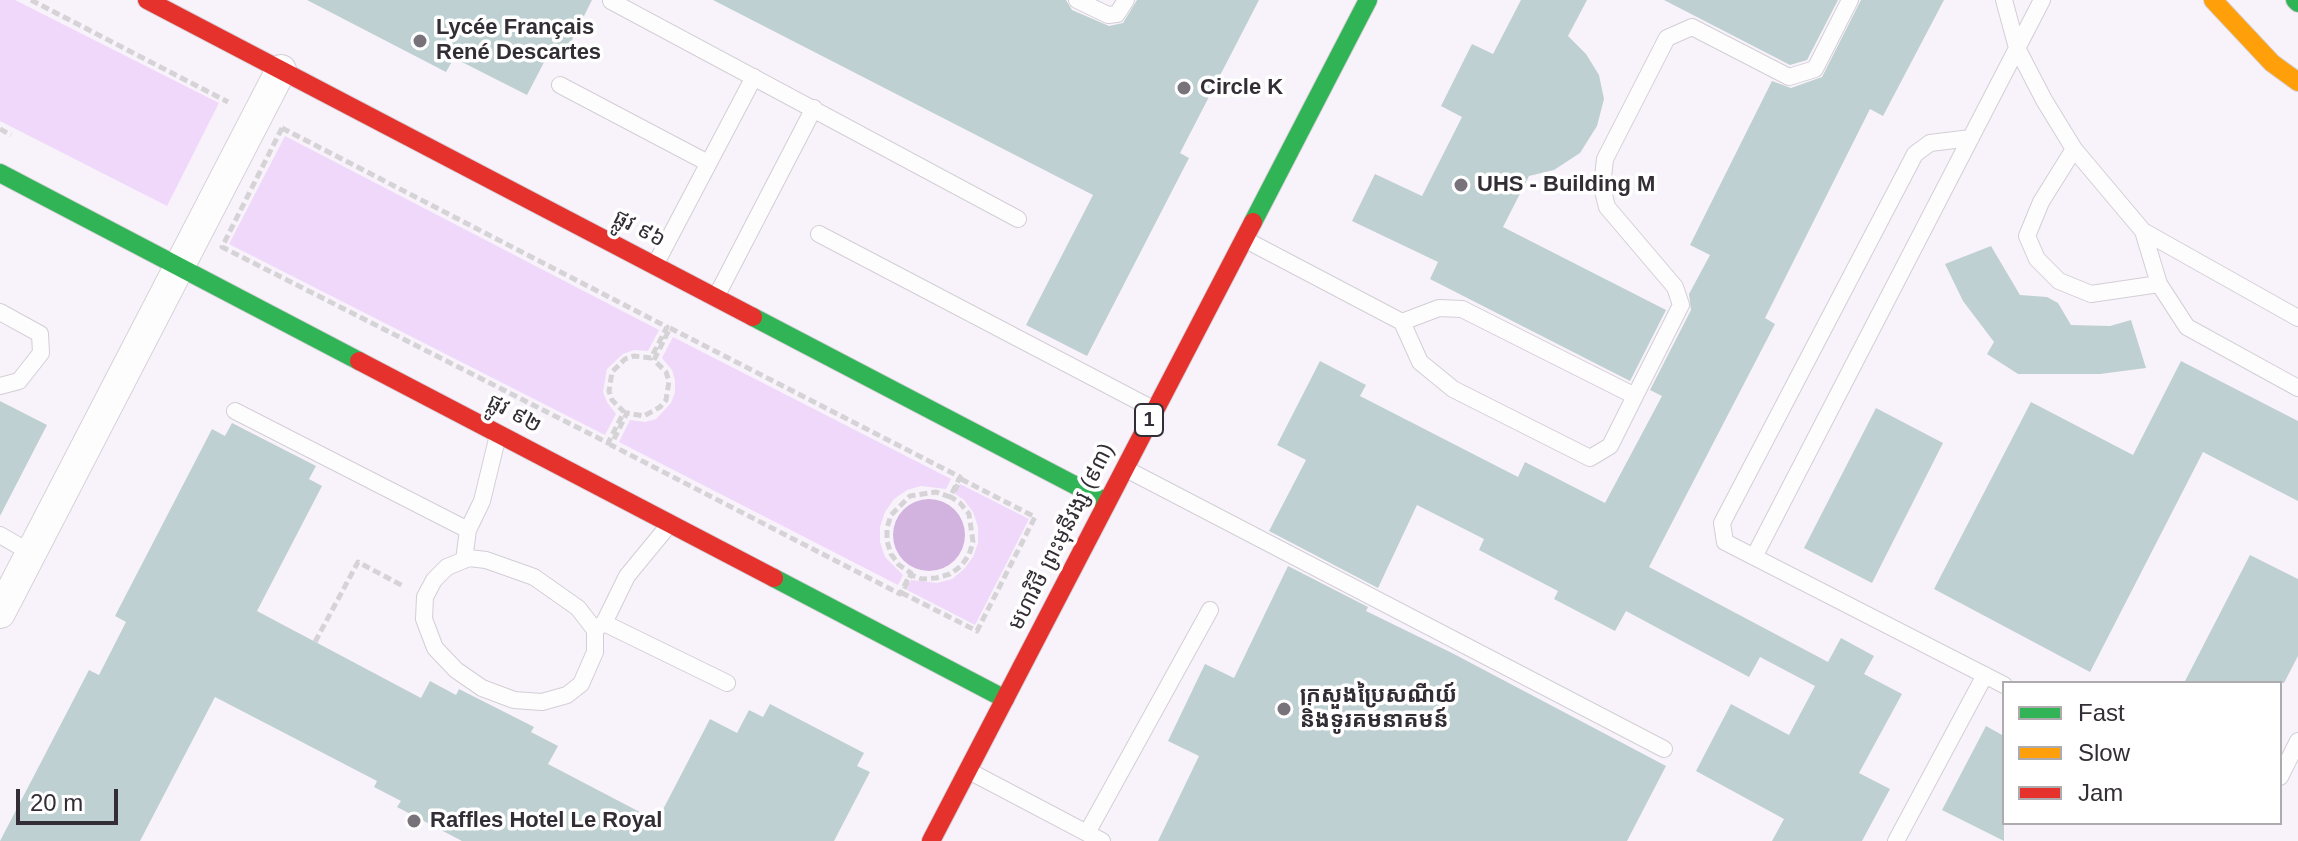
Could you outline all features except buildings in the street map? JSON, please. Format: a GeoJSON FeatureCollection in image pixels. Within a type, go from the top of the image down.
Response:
{"type":"FeatureCollection","features":[{"type":"Feature","properties":{"kind":"main road","name":"ផ្លូវ ៩៦"},"geometry":{"type":"LineString","coordinates":[[147,0],[1107,502]]}},
{"type":"Feature","properties":{"kind":"main road","name":"មហាវិថី ព្រះមុនីវង្ស (៩៣)"},"geometry":{"type":"LineString","coordinates":[[931,841],[1368,0]]}},
{"type":"Feature","properties":{"kind":"main road"},"geometry":{"type":"LineString","coordinates":[[2213,0],[2272,63],[2298,82]]}},
{"type":"Feature","properties":{"kind":"main road","name":"ផ្លូវ ៩២"},"geometry":{"type":"LineString","coordinates":[[0,173],[1005,699]]}},
{"type":"Feature","properties":{"kind":"street"},"geometry":{"type":"LineString","coordinates":[[0,613],[281,70]]}},
{"type":"Feature","properties":{"kind":"lane"},"geometry":{"type":"LineString","coordinates":[[1077,0],[1108,15],[1117,14],[1126,0]]}},
{"type":"Feature","properties":{"kind":"lane"},"geometry":{"type":"LineString","coordinates":[[1243,239],[1402,322],[1420,362],[1453,389],[1590,458],[1610,446],[1681,305],[1675,287],[1607,207],[1602,187],[1605,159],[1667,38],[1692,27],[1789,77],[1815,69],[1850,0]]}},
{"type":"Feature","properties":{"kind":"lane"},"geometry":{"type":"LineString","coordinates":[[2004,0],[2017,48],[2044,100],[2074,149],[2143,231],[2298,318]]}},
{"type":"Feature","properties":{"kind":"lane"},"geometry":{"type":"LineString","coordinates":[[1754,557],[2042,0]]}},
{"type":"Feature","properties":{"kind":"lane"},"geometry":{"type":"LineString","coordinates":[[611,1],[1018,219]]}},
{"type":"Feature","properties":{"kind":"lane"},"geometry":{"type":"LineString","coordinates":[[655,265],[754,77]]}},
{"type":"Feature","properties":{"kind":"lane"},"geometry":{"type":"LineString","coordinates":[[560,85],[708,163]]}},
{"type":"Feature","properties":{"kind":"lane"},"geometry":{"type":"LineString","coordinates":[[716,297],[814,108]]}},
{"type":"Feature","properties":{"kind":"lane"},"geometry":{"type":"LineString","coordinates":[[1971,138],[1930,143],[1915,154],[1722,523],[1725,542],[2002,684]]}},
{"type":"Feature","properties":{"kind":"lane"},"geometry":{"type":"LineString","coordinates":[[2074,149],[2041,202],[2027,236],[2037,259],[2059,281],[2091,294],[2159,284]]}},
{"type":"Feature","properties":{"kind":"lane"},"geometry":{"type":"LineString","coordinates":[[2143,231],[2159,284],[2187,327],[2298,388]]}},
{"type":"Feature","properties":{"kind":"lane"},"geometry":{"type":"LineString","coordinates":[[819,234],[1155,409]]}},
{"type":"Feature","properties":{"kind":"lane"},"geometry":{"type":"LineString","coordinates":[[1402,322],[1439,308],[1462,309],[1635,396]]}},
{"type":"Feature","properties":{"kind":"lane"},"geometry":{"type":"LineString","coordinates":[[0,312],[40,334],[41,353],[19,381],[0,386]]}},
{"type":"Feature","properties":{"kind":"lane"},"geometry":{"type":"LineString","coordinates":[[235,411],[468,530]]}},
{"type":"Feature","properties":{"kind":"lane"},"geometry":{"type":"LineString","coordinates":[[464,560],[468,530],[482,501],[498,433]]}},
{"type":"Feature","properties":{"kind":"lane"},"geometry":{"type":"LineString","coordinates":[[1124,468],[1664,749]]}},
{"type":"Feature","properties":{"kind":"lane"},"geometry":{"type":"LineString","coordinates":[[670,524],[627,576],[600,626],[595,652],[581,684],[567,695],[542,702],[514,700],[482,688],[456,670],[435,648],[424,619],[425,597],[434,580],[447,567],[464,560],[486,560],[534,577],[600,626],[727,683]]}},
{"type":"Feature","properties":{"kind":"lane"},"geometry":{"type":"LineString","coordinates":[[0,535],[31,553]]}},
{"type":"Feature","properties":{"kind":"lane"},"geometry":{"type":"LineString","coordinates":[[1087,833],[1210,610]]}},
{"type":"Feature","properties":{"kind":"lane"},"geometry":{"type":"LineString","coordinates":[[1896,841],[1985,675]]}},
{"type":"Feature","properties":{"kind":"lane"},"geometry":{"type":"LineString","coordinates":[[2282,773],[2298,741]]}},
{"type":"Feature","properties":{"kind":"lane"},"geometry":{"type":"LineString","coordinates":[[968,770],[1102,841]]}},
{"type":"Feature","properties":{"kind":"path"},"geometry":{"type":"LineString","coordinates":[[31,0],[229,100],[222,113]]}},
{"type":"Feature","properties":{"kind":"path"},"geometry":{"type":"LineString","coordinates":[[282,128],[960,477],[950,497],[936,492],[910,496],[891,515],[887,528],[891,554],[899,565],[911,573],[900,594],[611,445],[627,413],[644,416],[666,400],[669,381],[666,372],[654,360],[668,328],[651,358],[634,356],[625,359],[612,372],[609,391],[612,400],[624,412],[608,443],[222,247],[282,128]]}},
{"type":"Feature","properties":{"kind":"path"},"geometry":{"type":"LineString","coordinates":[[961,479],[1035,517],[977,631],[902,593],[911,575],[922,579],[950,574],[969,555],[973,528],[969,514],[951,497],[961,479]]}},
{"type":"Feature","properties":{"kind":"path"},"geometry":{"type":"LineString","coordinates":[[315,642],[358,562],[425,597]]}},
{"type":"Feature","properties":{"kind":"shaded area"},"geometry":{"type":"Polygon","coordinates":[[[0,0],[15,0],[219,103],[167,206],[0,121],[0,0]]]}},
{"type":"Feature","properties":{"kind":"shaded area"},"geometry":{"type":"Polygon","coordinates":[[[285,136],[659,330],[648,351],[634,350],[623,354],[607,369],[603,392],[616,414],[605,435],[229,244],[285,136]]]}},
{"type":"Feature","properties":{"kind":"shaded area"},"geometry":{"type":"Polygon","coordinates":[[[673,337],[951,479],[946,489],[921,486],[907,490],[894,499],[885,512],[880,527],[880,542],[885,557],[903,575],[898,585],[619,442],[630,420],[645,422],[656,419],[671,403],[675,380],[672,370],[662,358],[673,337]]]}},
{"type":"Feature","properties":{"kind":"shaded area"},"geometry":{"type":"Polygon","coordinates":[[[960,484],[1029,519],[975,625],[907,590],[911,580],[937,583],[952,579],[973,557],[978,543],[978,527],[973,512],[955,494],[960,484]]]}},
{"type":"Feature","properties":{"kind":"shaded area"},"geometry":{"type":"Polygon","coordinates":[[[929,499],[949,505],[959,515],[965,535],[959,555],[949,565],[929,571],[909,565],[899,555],[893,535],[899,515],[909,505],[929,499]]]}},
{"type":"Feature","properties":{"kind":"traffic: fast"},"geometry":{"type":"LineString","coordinates":[[1253,222],[1368,0]]}},
{"type":"Feature","properties":{"kind":"traffic: fast"},"geometry":{"type":"LineString","coordinates":[[2295,0],[2298,3]]}},
{"type":"Feature","properties":{"kind":"traffic: fast"},"geometry":{"type":"LineString","coordinates":[[0,173],[359,361]]}},
{"type":"Feature","properties":{"kind":"traffic: fast"},"geometry":{"type":"LineString","coordinates":[[753,317],[1107,502]]}},
{"type":"Feature","properties":{"kind":"traffic: fast"},"geometry":{"type":"LineString","coordinates":[[774,578],[1005,699]]}},
{"type":"Feature","properties":{"kind":"traffic: slow"},"geometry":{"type":"LineString","coordinates":[[2213,0],[2272,63],[2298,82]]}},
{"type":"Feature","properties":{"kind":"traffic: jam"},"geometry":{"type":"LineString","coordinates":[[147,0],[753,317]]}},
{"type":"Feature","properties":{"kind":"traffic: jam"},"geometry":{"type":"LineString","coordinates":[[931,841],[1253,222]]}},
{"type":"Feature","properties":{"kind":"traffic: jam"},"geometry":{"type":"LineString","coordinates":[[359,361],[774,578]]}},
{"type":"Feature","properties":{"kind":"place","name":"Lycée Français René Descartes"},"geometry":{"type":"Point","coordinates":[420,41]}},
{"type":"Feature","properties":{"kind":"place","name":"Circle K"},"geometry":{"type":"Point","coordinates":[1184,88]}},
{"type":"Feature","properties":{"kind":"place","name":"UHS - Building M"},"geometry":{"type":"Point","coordinates":[1461,185]}},
{"type":"Feature","properties":{"kind":"place","name":"ក្រសួងប្រៃសណីយ៍ និងទូរគមនាគមន៍"},"geometry":{"type":"Point","coordinates":[1284,709]}},
{"type":"Feature","properties":{"kind":"place","name":"Raffles Hotel Le Royal"},"geometry":{"type":"Point","coordinates":[414,821]}}]}
